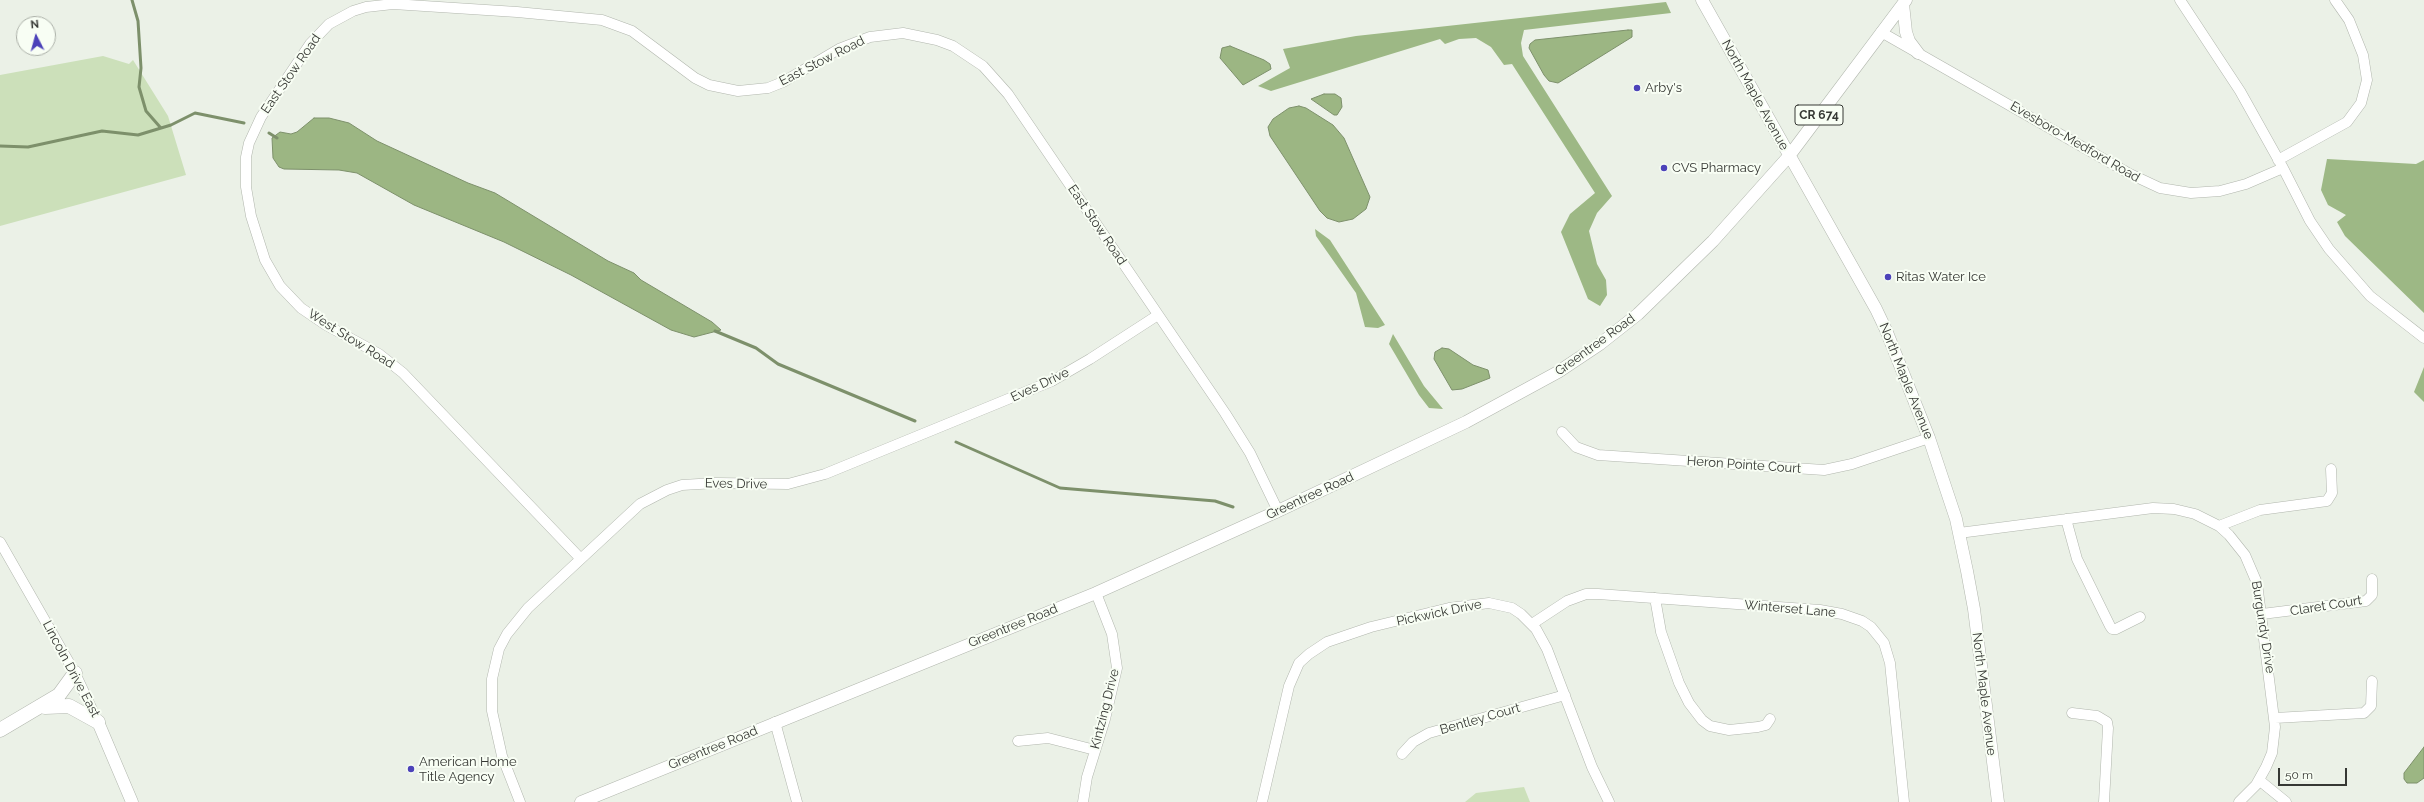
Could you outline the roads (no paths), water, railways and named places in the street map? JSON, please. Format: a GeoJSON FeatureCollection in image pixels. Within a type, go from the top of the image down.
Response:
{"type":"FeatureCollection","features":[{"type":"Feature","properties":{"kind":"highway"},"geometry":{"type":"LineString","coordinates":[[0,730],[59,695],[75,673]]}},
{"type":"Feature","properties":{"kind":"highway"},"geometry":{"type":"LineString","coordinates":[[38,708],[55,705],[69,706],[98,722]]}},
{"type":"Feature","properties":{"kind":"main road","name":"North Maple Avenue"},"geometry":{"type":"LineString","coordinates":[[1702,0],[1886,330],[1929,438],[1959,532],[1974,609],[1998,802]]}},
{"type":"Feature","properties":{"kind":"main road","name":"Greentree Road"},"geometry":{"type":"LineString","coordinates":[[581,802],[1096,593],[1278,511],[1506,402],[1558,372],[1600,344],[1638,314],[1680,275],[1789,156],[1904,2]]}},
{"type":"Feature","properties":{"kind":"main road"},"geometry":{"type":"LineString","coordinates":[[1904,2],[1909,41],[1918,53]]}},
{"type":"Feature","properties":{"kind":"main road","name":"Lincoln Drive East"},"geometry":{"type":"LineString","coordinates":[[98,722],[132,802]]}},
{"type":"Feature","properties":{"kind":"street"},"geometry":{"type":"LineString","coordinates":[[2180,0],[2218,56],[2281,164],[2310,221],[2341,265],[2370,296],[2424,338]]}},
{"type":"Feature","properties":{"kind":"street","name":"Evesboro-Medford Road"},"geometry":{"type":"LineString","coordinates":[[1881,32],[2146,182],[2174,192],[2196,193],[2233,188],[2281,164],[2347,122],[2361,103],[2367,80],[2363,55],[2348,20],[2334,0]]}},
{"type":"Feature","properties":{"kind":"street","name":"East Stow Road"},"geometry":{"type":"LineString","coordinates":[[251,138],[285,79],[318,32],[340,16],[366,7],[379,5],[517,12],[602,20],[632,31],[695,78],[709,85],[738,91],[768,88],[783,82],[839,49],[870,37],[903,33],[937,40],[969,55],[996,79],[1242,440],[1278,511]]}},
{"type":"Feature","properties":{"kind":"street","name":"West Stow Road"},"geometry":{"type":"LineString","coordinates":[[251,138],[246,157],[245,172],[248,201],[265,260],[280,286],[301,308],[326,325],[379,354],[403,373],[489,460],[580,558]]}},
{"type":"Feature","properties":{"kind":"street","name":"Eves Drive"},"geometry":{"type":"LineString","coordinates":[[520,802],[507,770],[494,726],[491,696],[494,664],[504,639],[516,621],[580,558],[640,504],[667,490],[699,484],[788,484],[825,474],[1052,381],[1090,360],[1158,315]]}},
{"type":"Feature","properties":{"kind":"street","name":"Heron Pointe Court"},"geometry":{"type":"LineString","coordinates":[[1562,432],[1576,447],[1598,455],[1824,470],[1852,464],[1929,438]]}},
{"type":"Feature","properties":{"kind":"street"},"geometry":{"type":"LineString","coordinates":[[2219,526],[2260,510],[2326,501],[2332,493],[2330,469]]}},
{"type":"Feature","properties":{"kind":"street","name":"Burgundy Drive"},"geometry":{"type":"LineString","coordinates":[[1959,532],[2153,508],[2174,509],[2195,514],[2219,526],[2236,543],[2252,566],[2257,583],[2275,718],[2272,753],[2259,780],[2239,802]]}},
{"type":"Feature","properties":{"kind":"street"},"geometry":{"type":"LineString","coordinates":[[2066,519],[2077,559],[2102,613],[2112,629],[2140,617]]}},
{"type":"Feature","properties":{"kind":"street","name":"Lincoln Drive East"},"geometry":{"type":"LineString","coordinates":[[0,542],[75,673],[98,722]]}},
{"type":"Feature","properties":{"kind":"street","name":"Claret Court"},"geometry":{"type":"LineString","coordinates":[[2262,614],[2366,601],[2372,595],[2372,578]]}},
{"type":"Feature","properties":{"kind":"street","name":"Kintzing Drive"},"geometry":{"type":"LineString","coordinates":[[1083,802],[1086,783],[1117,668],[1112,634],[1096,593]]}},
{"type":"Feature","properties":{"kind":"street","name":"Winterset Lane"},"geometry":{"type":"LineString","coordinates":[[1532,624],[1559,605],[1586,594],[1827,611],[1853,617],[1871,627],[1884,643],[1890,663],[1904,802]]}},
{"type":"Feature","properties":{"kind":"street"},"geometry":{"type":"LineString","coordinates":[[1655,598],[1661,632],[1679,683],[1689,703],[1702,720],[1710,726],[1729,730],[1758,727],[1766,724],[1770,719]]}},
{"type":"Feature","properties":{"kind":"street","name":"Pickwick Drive"},"geometry":{"type":"LineString","coordinates":[[1262,802],[1291,680],[1299,663],[1317,647],[1371,627],[1476,603],[1488,603],[1512,608],[1532,624],[1547,649],[1592,767],[1609,802]]}},
{"type":"Feature","properties":{"kind":"street"},"geometry":{"type":"LineString","coordinates":[[2275,718],[2364,713],[2371,706],[2372,681]]}},
{"type":"Feature","properties":{"kind":"street","name":"Bentley Court"},"geometry":{"type":"LineString","coordinates":[[1402,754],[1412,742],[1428,733],[1565,695]]}},
{"type":"Feature","properties":{"kind":"street"},"geometry":{"type":"LineString","coordinates":[[2072,713],[2097,716],[2107,722],[2108,728],[2104,802]]}},
{"type":"Feature","properties":{"kind":"street"},"geometry":{"type":"LineString","coordinates":[[776,722],[797,802]]}},
{"type":"Feature","properties":{"kind":"street"},"geometry":{"type":"LineString","coordinates":[[1018,741],[1048,738],[1095,750]]}},
{"type":"Feature","properties":{"kind":"street"},"geometry":{"type":"LineString","coordinates":[[2259,780],[2286,802]]}},
{"type":"Feature","properties":{"kind":"waterway"},"geometry":{"type":"LineString","coordinates":[[132,0],[138,21],[141,68],[139,87],[146,111],[160,127]]}},
{"type":"Feature","properties":{"kind":"waterway"},"geometry":{"type":"LineString","coordinates":[[0,146],[28,147],[102,131],[138,135],[171,125],[195,113],[244,123]]}},
{"type":"Feature","properties":{"kind":"waterway"},"geometry":{"type":"LineString","coordinates":[[269,133],[277,138]]}},
{"type":"Feature","properties":{"kind":"waterway"},"geometry":{"type":"LineString","coordinates":[[715,331],[756,348],[778,364],[915,421]]}},
{"type":"Feature","properties":{"kind":"waterway"},"geometry":{"type":"LineString","coordinates":[[956,442],[1060,488],[1215,501],[1233,507]]}},
{"type":"Feature","properties":{"kind":"place","name":"Arby's"},"geometry":{"type":"Point","coordinates":[1637,88]}},
{"type":"Feature","properties":{"kind":"place","name":"CVS Pharmacy"},"geometry":{"type":"Point","coordinates":[1664,168]}},
{"type":"Feature","properties":{"kind":"place","name":"Ritas Water Ice"},"geometry":{"type":"Point","coordinates":[1888,277]}},
{"type":"Feature","properties":{"kind":"place","name":"American Home Title Agency"},"geometry":{"type":"Point","coordinates":[411,769]}}]}
